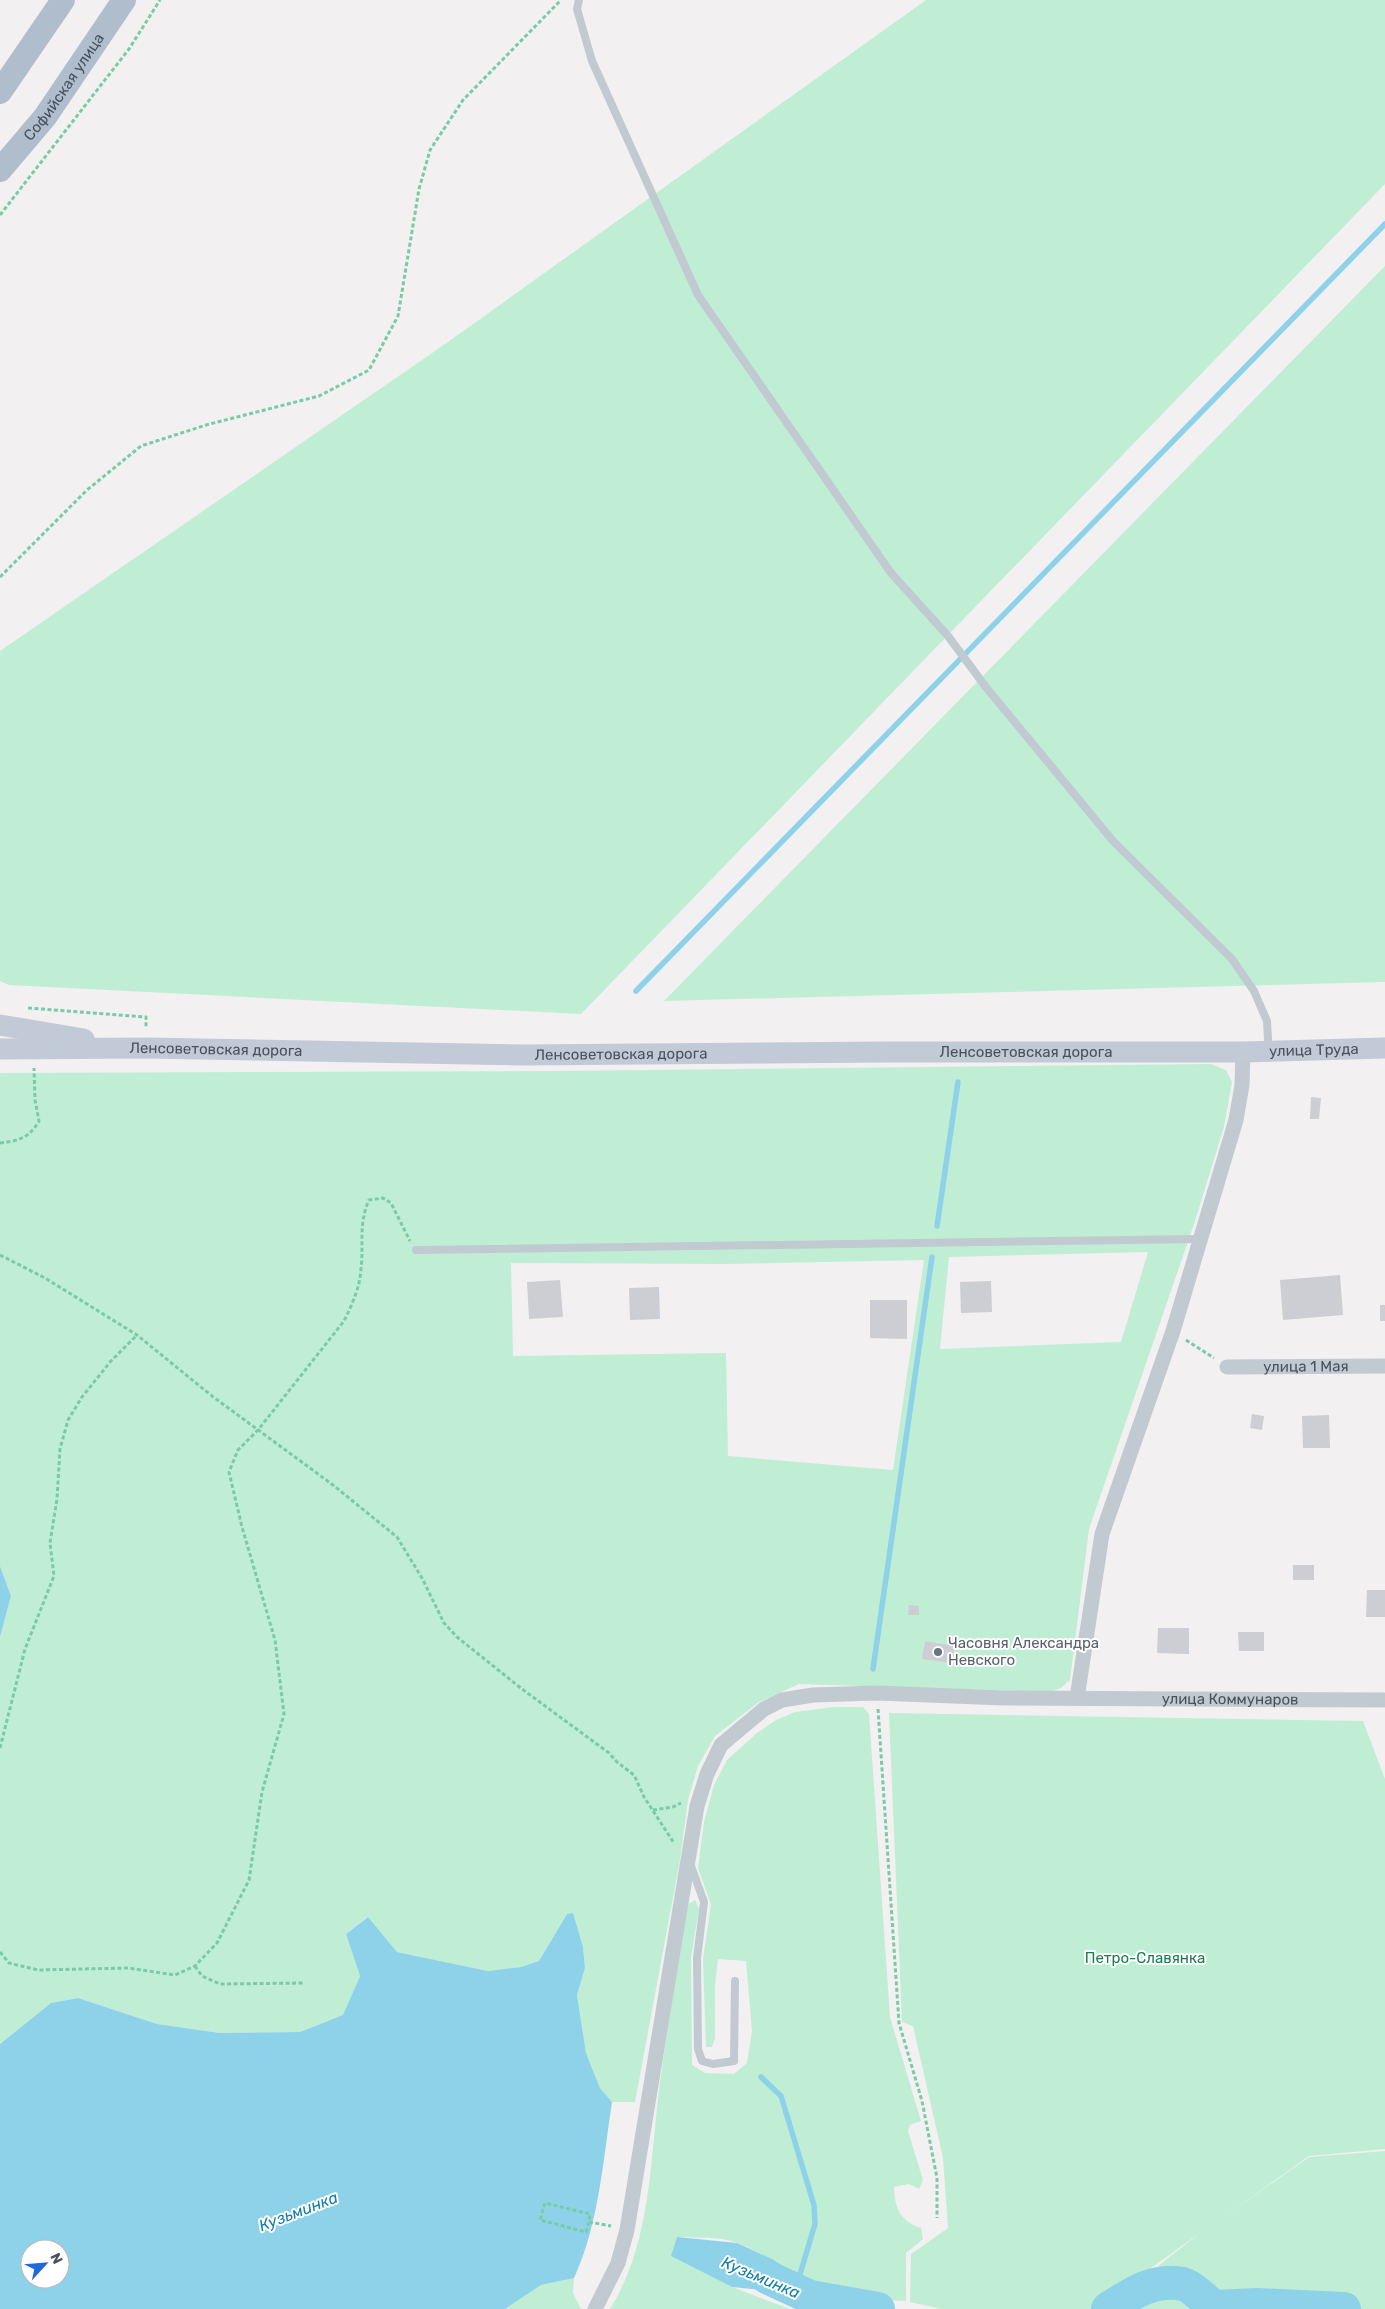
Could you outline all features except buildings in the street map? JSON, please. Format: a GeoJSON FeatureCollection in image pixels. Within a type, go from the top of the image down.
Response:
{"type":"FeatureCollection","features":[{"type":"Feature","properties":{"kind":"main road"},"geometry":{"type":"LineString","coordinates":[[0,92],[63,0]]}},
{"type":"Feature","properties":{"kind":"main road","name":"Софийская улица"},"geometry":{"type":"LineString","coordinates":[[0,170],[45,117],[124,0]]}},
{"type":"Feature","properties":{"kind":"street"},"geometry":{"type":"LineString","coordinates":[[0,1025],[146,1048]]}},
{"type":"Feature","properties":{"kind":"street","name":"Ленсоветовская дорога"},"geometry":{"type":"LineString","coordinates":[[0,1049],[146,1048],[522,1055],[877,1052],[1243,1052]]}},
{"type":"Feature","properties":{"kind":"street","name":"улица Труда"},"geometry":{"type":"LineString","coordinates":[[1243,1052],[1385,1048]]}},
{"type":"Feature","properties":{"kind":"street"},"geometry":{"type":"LineString","coordinates":[[1077,1698],[1102,1534],[1173,1331],[1236,1120],[1242,1084],[1243,1052]]}},
{"type":"Feature","properties":{"kind":"street","name":"улица 1 Мая"},"geometry":{"type":"LineString","coordinates":[[1221,1363],[1385,1366]]}},
{"type":"Feature","properties":{"kind":"street","name":"улица Коммунаров"},"geometry":{"type":"LineString","coordinates":[[595,2309],[618,2263],[627,2230],[697,1806],[721,1745],[764,1708],[782,1700],[813,1695],[877,1693],[1077,1698],[1385,1700]]}},
{"type":"Feature","properties":{"kind":"lane"},"geometry":{"type":"LineString","coordinates":[[579,0],[577,9],[592,61],[698,295],[891,573],[948,636],[985,686],[1113,841],[1232,960],[1254,991],[1267,1021],[1268,1040]]}},
{"type":"Feature","properties":{"kind":"lane"},"geometry":{"type":"LineString","coordinates":[[416,1250],[1200,1239]]}},
{"type":"Feature","properties":{"kind":"lane"},"geometry":{"type":"LineString","coordinates":[[688,1858],[704,1902],[697,1958],[698,2048],[702,2061],[713,2064],[734,2061],[735,1981]]}},
{"type":"Feature","properties":{"kind":"path"},"geometry":{"type":"LineString","coordinates":[[0,215],[129,49],[160,0]]}},
{"type":"Feature","properties":{"kind":"path"},"geometry":{"type":"LineString","coordinates":[[0,577],[86,490],[140,446],[206,425],[319,396],[369,370],[398,316],[418,189],[430,150],[463,100],[561,0]]}},
{"type":"Feature","properties":{"kind":"path"},"geometry":{"type":"LineString","coordinates":[[23,1007],[146,1017],[146,1048]]}},
{"type":"Feature","properties":{"kind":"path"},"geometry":{"type":"LineString","coordinates":[[0,1143],[16,1141],[32,1133],[39,1121],[35,1100],[33,1049]]}},
{"type":"Feature","properties":{"kind":"path"},"geometry":{"type":"LineString","coordinates":[[0,1952],[10,1963],[38,1970],[128,1968],[175,1975],[195,1966],[216,1943],[249,1880],[262,1792],[284,1714],[275,1640],[242,1527],[230,1472],[238,1450],[258,1430],[344,1321],[354,1301],[361,1271],[362,1216],[369,1200],[383,1198],[391,1203],[416,1250]]}},
{"type":"Feature","properties":{"kind":"path"},"geometry":{"type":"LineString","coordinates":[[0,1254],[138,1334],[212,1396],[333,1485],[396,1537],[422,1578],[444,1622],[457,1637],[522,1689],[609,1753],[634,1775],[673,1841],[688,1858]]}},
{"type":"Feature","properties":{"kind":"path"},"geometry":{"type":"LineString","coordinates":[[0,1748],[26,1649],[54,1576],[50,1543],[57,1499],[60,1449],[68,1420],[82,1396],[111,1361],[138,1334]]}},
{"type":"Feature","properties":{"kind":"path"},"geometry":{"type":"LineString","coordinates":[[1181,1336],[1221,1363]]}},
{"type":"Feature","properties":{"kind":"path"},"geometry":{"type":"LineString","coordinates":[[877,1693],[899,2023],[922,2101],[934,2158],[937,2178],[937,2218]]}},
{"type":"Feature","properties":{"kind":"path"},"geometry":{"type":"LineString","coordinates":[[653,1810],[673,1807],[701,1794]]}},
{"type":"Feature","properties":{"kind":"path"},"geometry":{"type":"LineString","coordinates":[[195,1966],[202,1976],[220,1984],[303,1983]]}},
{"type":"Feature","properties":{"kind":"path"},"geometry":{"type":"LineString","coordinates":[[545,2203],[590,2214],[589,2222],[586,2232],[540,2220],[545,2203]]}},
{"type":"Feature","properties":{"kind":"path"},"geometry":{"type":"LineString","coordinates":[[589,2222],[614,2227]]}},
{"type":"Feature","properties":{"kind":"green space"},"geometry":{"type":"Polygon","coordinates":[[[926,0],[1385,0],[1385,184],[581,1014],[9,985],[0,981],[0,651],[448,342],[926,0]]]}},
{"type":"Feature","properties":{"kind":"green space"},"geometry":{"type":"Polygon","coordinates":[[[1385,266],[1385,982],[664,1001],[1385,266]]]}},
{"type":"Feature","properties":{"kind":"green space"},"geometry":{"type":"Polygon","coordinates":[[[1211,1064],[1226,1070],[1232,1082],[1224,1127],[1194,1224],[1089,1529],[1070,1680],[1061,1688],[1050,1692],[799,1684],[759,1702],[715,1736],[698,1766],[688,1800],[680,1860],[635,2102],[612,2102],[600,2088],[586,2053],[577,1995],[585,1968],[583,1947],[567,1914],[539,1961],[521,1967],[488,1971],[397,1952],[367,1917],[346,1934],[360,1976],[343,2015],[300,2032],[220,2033],[157,2024],[78,1998],[51,2003],[0,2044],[0,1637],[11,1596],[0,1566],[0,1073],[557,1071],[1211,1064]],[[1148,1252],[949,1257],[940,1349],[1121,1342],[1148,1252]],[[924,1260],[725,1264],[511,1263],[513,1356],[726,1353],[728,1456],[893,1470],[924,1260]]]}},
{"type":"Feature","properties":{"kind":"green space"},"geometry":{"type":"Polygon","coordinates":[[[834,1707],[863,1707],[869,1714],[890,2017],[921,2121],[910,2125],[908,2131],[923,2180],[919,2189],[909,2184],[894,2187],[897,2208],[903,2218],[921,2228],[923,2239],[906,2253],[906,2301],[850,2295],[823,2288],[798,2277],[754,2251],[731,2241],[716,2238],[677,2237],[672,2256],[732,2287],[790,2309],[610,2309],[624,2283],[642,2228],[651,2170],[663,2060],[687,1905],[695,1900],[699,1909],[691,1958],[692,2065],[705,2073],[734,2074],[747,2063],[752,2031],[746,1961],[718,1959],[715,1985],[715,2038],[712,2047],[706,2047],[703,1959],[711,1905],[698,1868],[704,1822],[714,1785],[727,1760],[757,1733],[776,1720],[795,1712],[834,1707]]]}},
{"type":"Feature","properties":{"kind":"green space","name":"Петро-Славянка"},"geometry":{"type":"Polygon","coordinates":[[[889,1713],[1363,1721],[1385,1779],[1385,2149],[1309,2156],[1218,2221],[1309,2157],[1385,2151],[1385,2309],[1108,2309],[1134,2292],[1154,2284],[1144,2277],[1200,2233],[1094,2309],[941,2309],[910,2302],[911,2254],[948,2228],[943,2158],[913,2026],[902,2022],[889,1713]]]}},
{"type":"Feature","properties":{"kind":"green space"},"geometry":{"type":"Polygon","coordinates":[[[574,2278],[573,2293],[581,2309],[505,2309],[541,2285],[574,2278]]]}},
{"type":"Feature","properties":{"kind":"green space"},"geometry":{"type":"Polygon","coordinates":[[[810,2297],[878,2309],[802,2309],[810,2297]]]}},
{"type":"Feature","properties":{"kind":"water"},"geometry":{"type":"Polygon","coordinates":[[[0,1566],[11,1596],[0,1637],[0,1566]]]}},
{"type":"Feature","properties":{"kind":"water"},"geometry":{"type":"Polygon","coordinates":[[[573,1913],[583,1947],[585,1968],[577,1995],[586,2053],[600,2088],[612,2102],[595,2214],[574,2278],[541,2285],[505,2309],[0,2309],[0,2044],[51,2003],[78,1998],[157,2024],[220,2033],[300,2032],[343,2015],[360,1976],[346,1934],[368,1917],[397,1952],[488,1971],[521,1967],[539,1961],[567,1914],[573,1913]]]}},
{"type":"Feature","properties":{"kind":"water"},"geometry":{"type":"Polygon","coordinates":[[[677,2237],[737,2243],[774,2260],[785,2268],[795,2284],[810,2297],[796,2298],[772,2291],[732,2287],[671,2256],[677,2237]]]}},
{"type":"Feature","properties":{"kind":"waterway"},"geometry":{"type":"LineString","coordinates":[[636,991],[1385,224]]}},
{"type":"Feature","properties":{"kind":"waterway"},"geometry":{"type":"LineString","coordinates":[[937,1226],[958,1082]]}},
{"type":"Feature","properties":{"kind":"waterway"},"geometry":{"type":"LineString","coordinates":[[873,1669],[932,1257]]}},
{"type":"Feature","properties":{"kind":"waterway"},"geometry":{"type":"LineString","coordinates":[[761,2077],[781,2096],[814,2205],[815,2224],[798,2281],[798,2291]]}},
{"type":"Feature","properties":{"kind":"waterway","name":"Кузьминка"},"geometry":{"type":"LineString","coordinates":[[767,2277],[810,2297],[878,2309]]}},
{"type":"Feature","properties":{"kind":"waterway","name":"Кузьминка"},"geometry":{"type":"LineString","coordinates":[[1108,2309],[1143,2289],[1162,2283],[1183,2284],[1195,2291],[1214,2307],[1258,2305],[1344,2309]]}},
{"type":"Feature","properties":{"kind":"place","name":"Часовня Александра Невского"},"geometry":{"type":"Point","coordinates":[938,1652]}}]}
